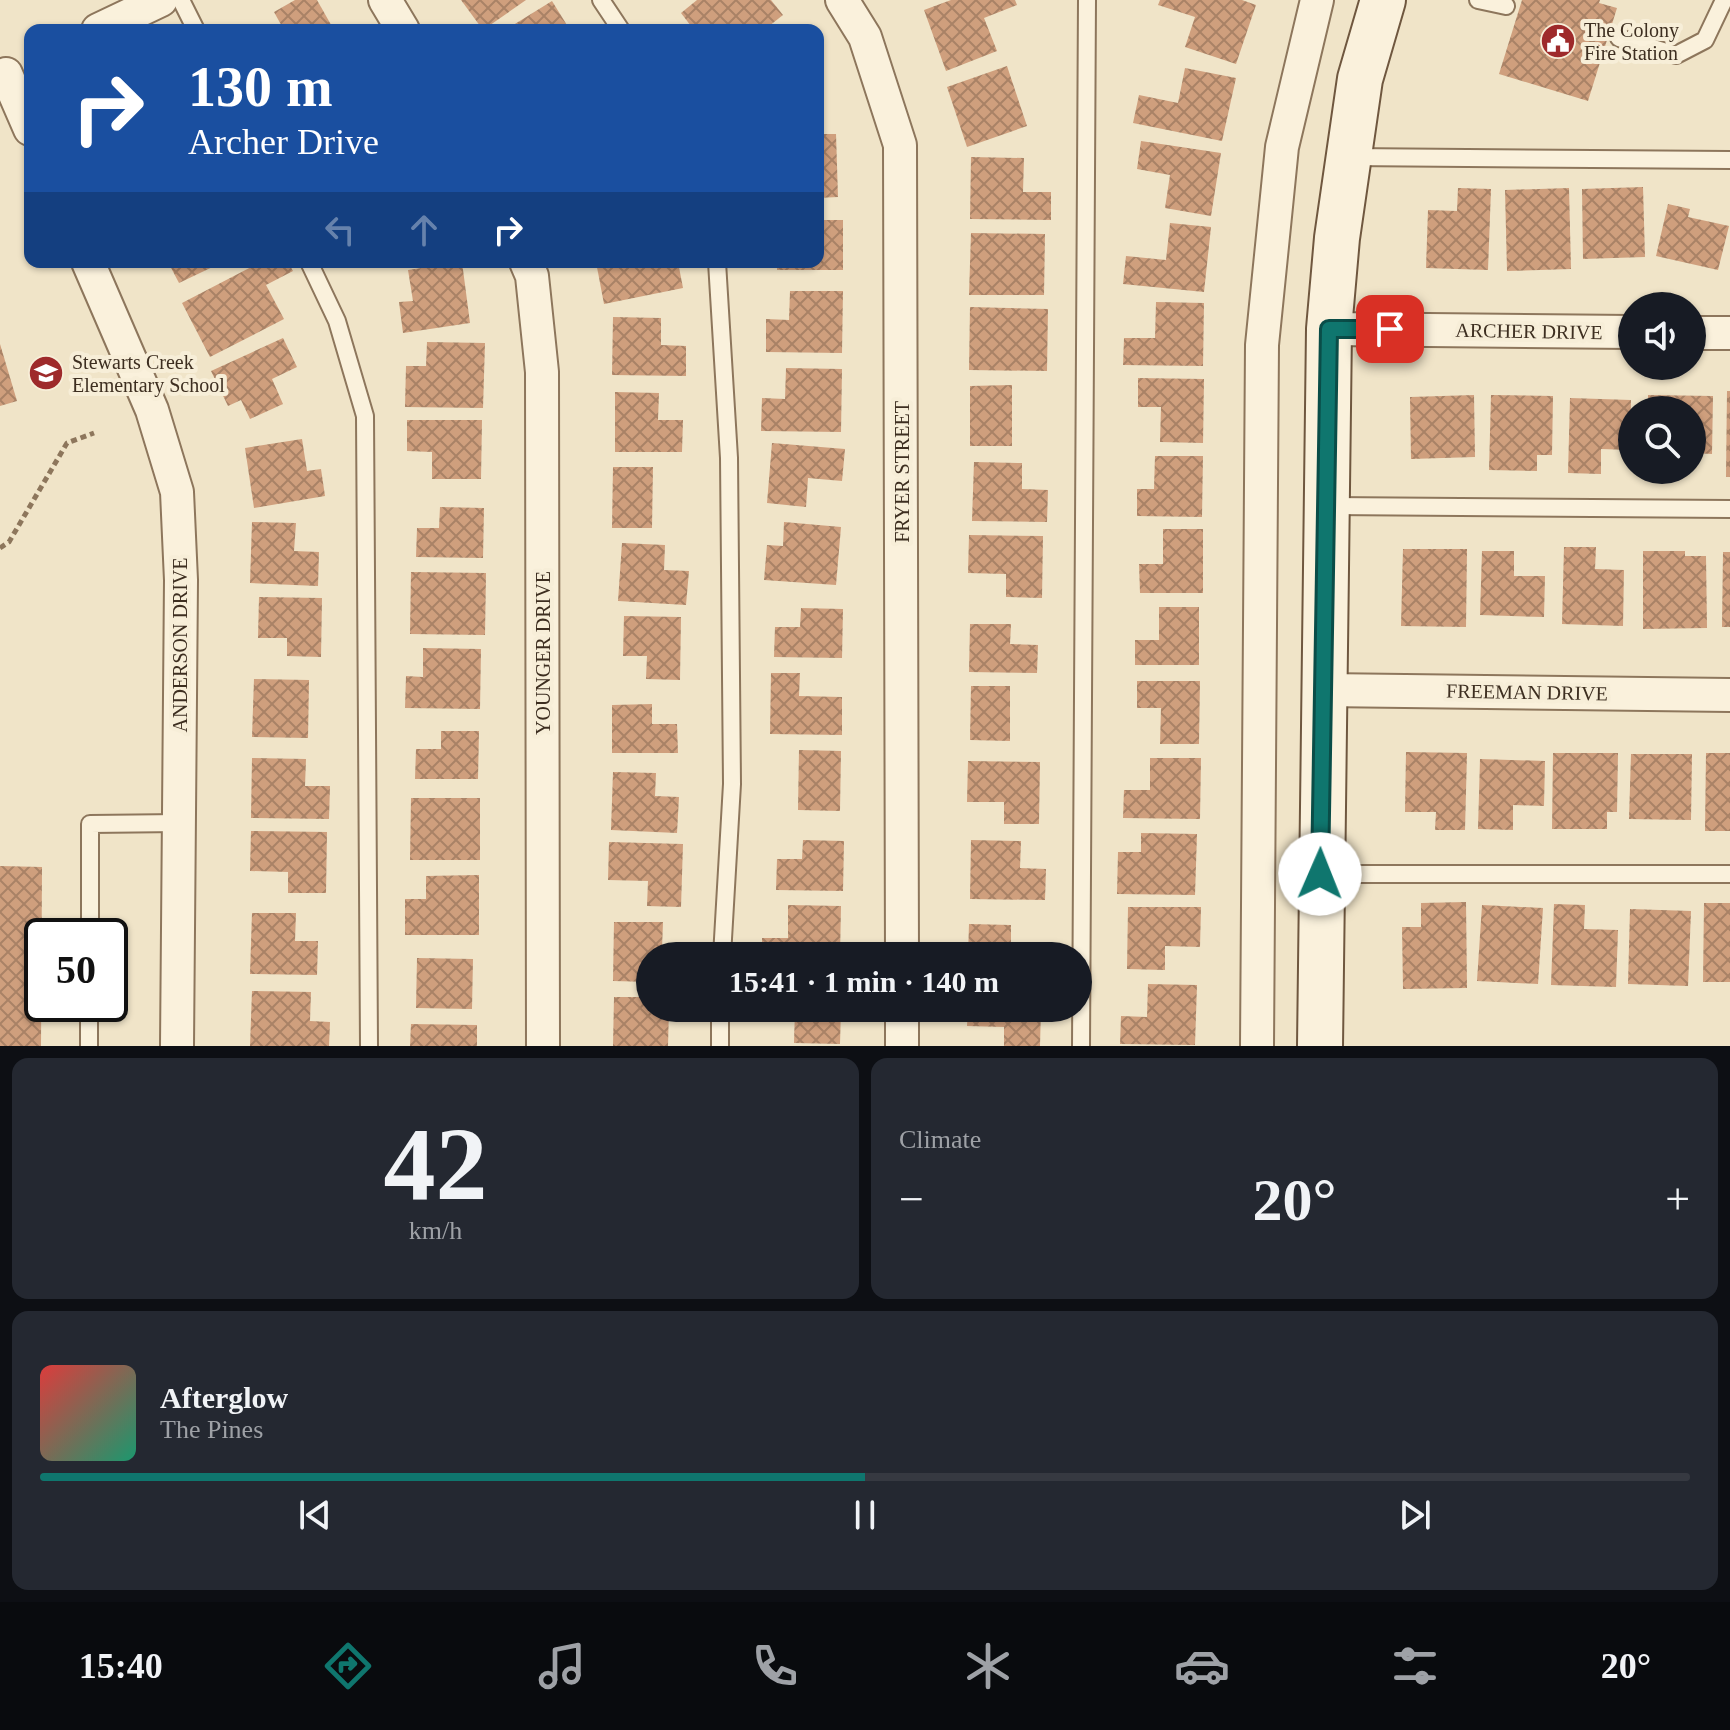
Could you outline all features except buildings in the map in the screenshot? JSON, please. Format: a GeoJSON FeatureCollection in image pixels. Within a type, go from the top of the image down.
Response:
{"type":"FeatureCollection","features":[{"type":"Feature","properties":{"kind":"main road"},"geometry":{"type":"LineString","coordinates":[[1320,1046],[1329,329],[1360,79],[1383,0]]}},
{"type":"Feature","properties":{"kind":"street"},"geometry":{"type":"LineString","coordinates":[[111,24],[161,0]]}},
{"type":"Feature","properties":{"kind":"street"},"geometry":{"type":"LineString","coordinates":[[385,0],[399,24]]}},
{"type":"Feature","properties":{"kind":"street","name":"FRYER STREET"},"geometry":{"type":"LineString","coordinates":[[842,0],[865,37],[900,145],[902,942]]}},
{"type":"Feature","properties":{"kind":"street"},"geometry":{"type":"LineString","coordinates":[[1257,1046],[1262,345],[1282,147],[1310,2]]}},
{"type":"Feature","properties":{"kind":"street"},"geometry":{"type":"LineString","coordinates":[[12,71],[24,110]]}},
{"type":"Feature","properties":{"kind":"street","name":"ANDERSON DRIVE"},"geometry":{"type":"LineString","coordinates":[[91,268],[152,410],[177,492],[181,580],[177,1046]]}},
{"type":"Feature","properties":{"kind":"street","name":"YOUNGER DRIVE"},"geometry":{"type":"LineString","coordinates":[[529,268],[542,372],[543,1046]]}},
{"type":"Feature","properties":{"kind":"street","name":"ARCHER DRIVE"},"geometry":{"type":"LineString","coordinates":[[1329,329],[1618,332]]}},
{"type":"Feature","properties":{"kind":"street"},"geometry":{"type":"LineString","coordinates":[[1706,333],[1730,333]]}},
{"type":"Feature","properties":{"kind":"street","name":"FREEMAN DRIVE"},"geometry":{"type":"LineString","coordinates":[[1324,690],[1730,695]]}},
{"type":"Feature","properties":{"kind":"street"},"geometry":{"type":"LineString","coordinates":[[902,1022],[902,1046]]}},
{"type":"Feature","properties":{"kind":"lane"},"geometry":{"type":"LineString","coordinates":[[181,0],[193,24]]}},
{"type":"Feature","properties":{"kind":"lane"},"geometry":{"type":"LineString","coordinates":[[601,0],[617,24]]}},
{"type":"Feature","properties":{"kind":"lane"},"geometry":{"type":"LineString","coordinates":[[1081,1046],[1087,0]]}},
{"type":"Feature","properties":{"kind":"lane"},"geometry":{"type":"LineString","coordinates":[[1478,0],[1506,6]]}},
{"type":"Feature","properties":{"kind":"lane"},"geometry":{"type":"LineString","coordinates":[[1619,38],[1676,55],[1705,40],[1724,0]]}},
{"type":"Feature","properties":{"kind":"lane"},"geometry":{"type":"LineString","coordinates":[[1348,157],[1730,160]]}},
{"type":"Feature","properties":{"kind":"lane"},"geometry":{"type":"LineString","coordinates":[[312,268],[337,321],[365,416],[369,1046]]}},
{"type":"Feature","properties":{"kind":"lane"},"geometry":{"type":"LineString","coordinates":[[717,268],[729,458],[732,784],[723,942]]}},
{"type":"Feature","properties":{"kind":"lane"},"geometry":{"type":"LineString","coordinates":[[1328,506],[1730,509]]}},
{"type":"Feature","properties":{"kind":"lane"},"geometry":{"type":"LineString","coordinates":[[90,918],[90,824],[180,823]]}},
{"type":"Feature","properties":{"kind":"lane"},"geometry":{"type":"LineString","coordinates":[[1320,874],[1730,874]]}},
{"type":"Feature","properties":{"kind":"lane"},"geometry":{"type":"LineString","coordinates":[[89,1022],[89,1046]]}},
{"type":"Feature","properties":{"kind":"lane"},"geometry":{"type":"LineString","coordinates":[[720,1022],[720,1046]]}},
{"type":"Feature","properties":{"kind":"path"},"geometry":{"type":"LineString","coordinates":[[0,548],[9,542],[67,443],[94,433]]}},
{"type":"Feature","properties":{"kind":"place","name":"The Colony Fire Station"},"geometry":{"type":"Point","coordinates":[1558,41]}},
{"type":"Feature","properties":{"kind":"place","name":"Stewarts Creek Elementary School"},"geometry":{"type":"Point","coordinates":[46,373]}},
{"type":"Feature","properties":{"kind":"route"},"geometry":{"type":"LineString","coordinates":[[1320,874],[1329,329],[1390,329]]}}]}
